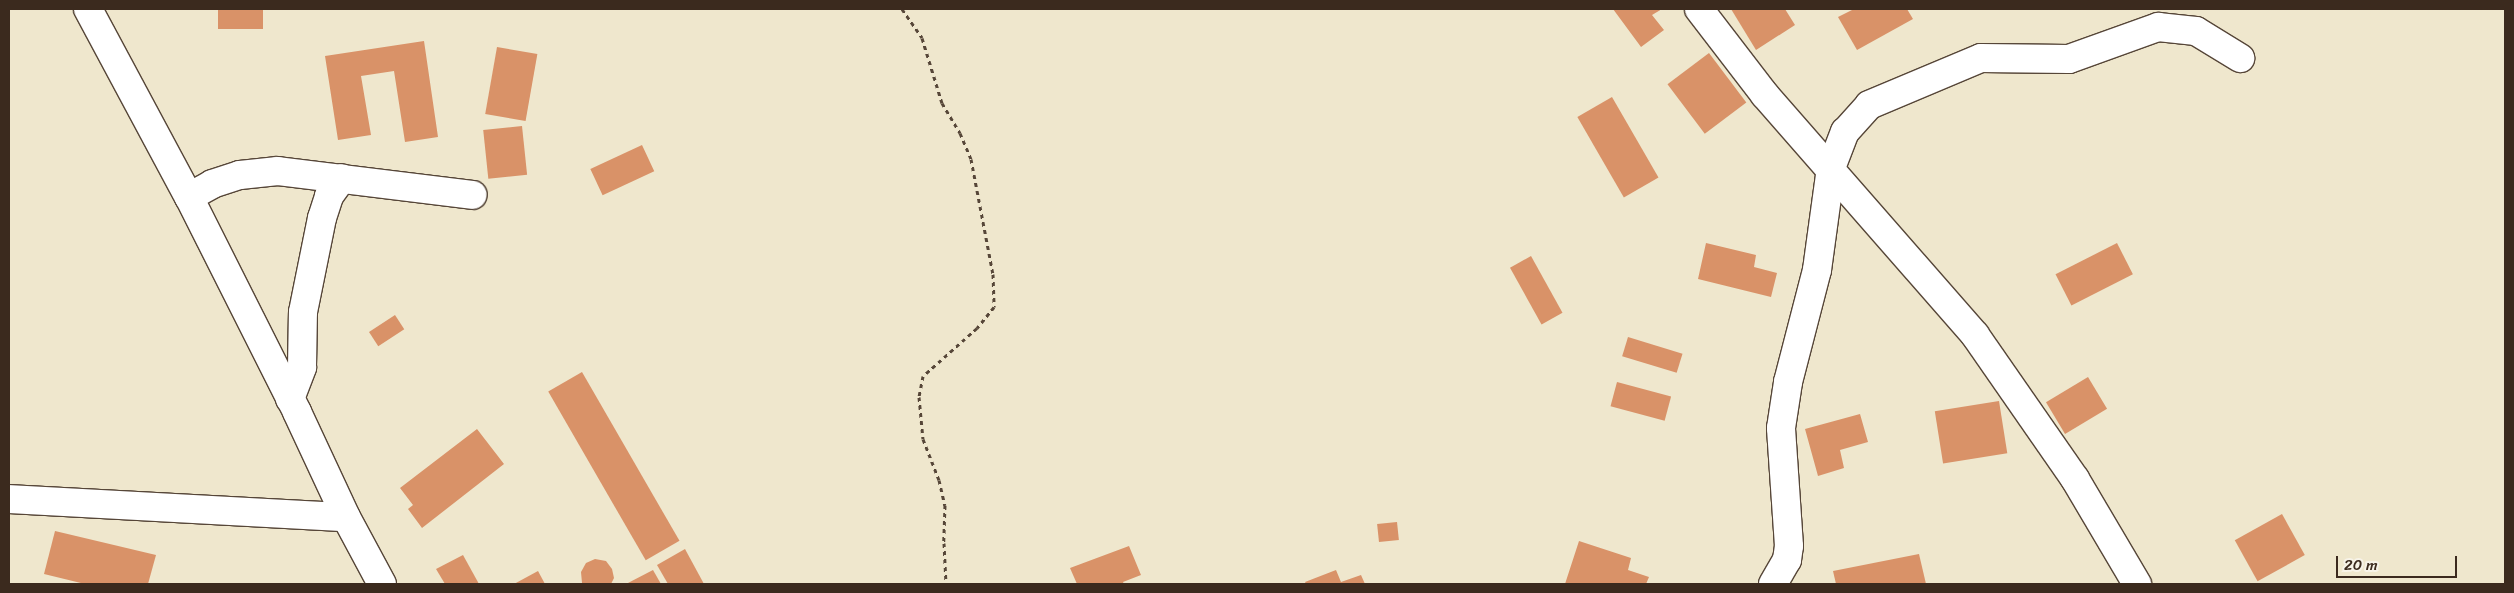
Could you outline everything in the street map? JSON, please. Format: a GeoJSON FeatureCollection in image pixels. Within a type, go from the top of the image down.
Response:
{"type":"FeatureCollection","features":[{"type":"Feature","properties":{"kind":"street"},"geometry":{"type":"LineString","coordinates":[[88,9],[189,197],[290,399],[346,517],[382,584]]}},
{"type":"Feature","properties":{"kind":"street"},"geometry":{"type":"LineString","coordinates":[[1699,9],[1765,96],[1831,168],[1975,334],[2076,479],[2137,584]]}},
{"type":"Feature","properties":{"kind":"street"},"geometry":{"type":"LineString","coordinates":[[1773,584],[1787,560],[1790,546],[1781,428],[1788,382],[1817,270],[1831,168],[1845,132],[1869,105],[1981,58],[2069,59],[2158,27],[2196,30],[2240,58]]}},
{"type":"Feature","properties":{"kind":"street"},"geometry":{"type":"LineString","coordinates":[[189,197],[212,184],[250,174],[278,171],[472,195]]}},
{"type":"Feature","properties":{"kind":"street"},"geometry":{"type":"LineString","coordinates":[[290,399],[302,367],[303,312],[322,218],[329,196],[342,178]]}},
{"type":"Feature","properties":{"kind":"street"},"geometry":{"type":"LineString","coordinates":[[9,499],[346,517]]}},
{"type":"Feature","properties":{"kind":"path"},"geometry":{"type":"LineString","coordinates":[[902,9],[922,38],[942,103],[960,132],[971,159],[994,274],[994,307],[977,328],[923,376],[919,397],[923,439],[939,480],[945,505],[946,584]]}},
{"type":"Feature","properties":{"kind":"building"},"geometry":{"type":"Polygon","coordinates":[[[218,9],[263,9],[263,29],[218,29],[218,9]]]}},
{"type":"Feature","properties":{"kind":"building"},"geometry":{"type":"Polygon","coordinates":[[[1613,9],[1662,9],[1652,15],[1664,30],[1641,47],[1613,9]]]}},
{"type":"Feature","properties":{"kind":"building"},"geometry":{"type":"Polygon","coordinates":[[[1731,9],[1785,9],[1795,25],[1756,50],[1731,9]]]}},
{"type":"Feature","properties":{"kind":"building"},"geometry":{"type":"Polygon","coordinates":[[[1854,9],[1907,9],[1913,19],[1857,50],[1838,17],[1854,9]]]}},
{"type":"Feature","properties":{"kind":"building"},"geometry":{"type":"Polygon","coordinates":[[[424,41],[438,137],[405,142],[394,71],[361,76],[371,135],[338,140],[325,56],[424,41]]]}},
{"type":"Feature","properties":{"kind":"building"},"geometry":{"type":"Polygon","coordinates":[[[497,47],[537,54],[526,121],[485,114],[497,47]]]}},
{"type":"Feature","properties":{"kind":"building"},"geometry":{"type":"Polygon","coordinates":[[[1709,53],[1746,103],[1705,134],[1667,84],[1709,53]]]}},
{"type":"Feature","properties":{"kind":"building"},"geometry":{"type":"Polygon","coordinates":[[[1612,97],[1658,178],[1624,198],[1577,117],[1612,97]]]}},
{"type":"Feature","properties":{"kind":"building"},"geometry":{"type":"Polygon","coordinates":[[[522,126],[527,175],[488,179],[483,130],[522,126]]]}},
{"type":"Feature","properties":{"kind":"building"},"geometry":{"type":"Polygon","coordinates":[[[642,145],[654,171],[603,195],[590,169],[642,145]]]}},
{"type":"Feature","properties":{"kind":"building"},"geometry":{"type":"Polygon","coordinates":[[[1706,243],[1756,255],[1754,267],[1777,273],[1771,297],[1698,279],[1706,243]]]}},
{"type":"Feature","properties":{"kind":"building"},"geometry":{"type":"Polygon","coordinates":[[[2117,243],[2133,274],[2071,306],[2056,274],[2117,243]]]}},
{"type":"Feature","properties":{"kind":"building"},"geometry":{"type":"Polygon","coordinates":[[[1531,256],[1563,313],[1542,324],[1510,268],[1531,256]]]}},
{"type":"Feature","properties":{"kind":"building"},"geometry":{"type":"Polygon","coordinates":[[[395,315],[404,329],[378,346],[369,332],[395,315]]]}},
{"type":"Feature","properties":{"kind":"building"},"geometry":{"type":"Polygon","coordinates":[[[1628,337],[1683,354],[1677,373],[1622,356],[1628,337]]]}},
{"type":"Feature","properties":{"kind":"building"},"geometry":{"type":"Polygon","coordinates":[[[582,372],[680,541],[646,560],[548,392],[582,372]]]}},
{"type":"Feature","properties":{"kind":"building"},"geometry":{"type":"Polygon","coordinates":[[[2088,377],[2107,409],[2065,434],[2046,402],[2088,377]]]}},
{"type":"Feature","properties":{"kind":"building"},"geometry":{"type":"Polygon","coordinates":[[[1617,382],[1671,396],[1665,421],[1611,406],[1617,382]]]}},
{"type":"Feature","properties":{"kind":"building"},"geometry":{"type":"Polygon","coordinates":[[[1999,401],[2007,453],[1943,464],[1935,411],[1999,401]]]}},
{"type":"Feature","properties":{"kind":"building"},"geometry":{"type":"Polygon","coordinates":[[[1860,414],[1868,442],[1840,450],[1844,468],[1818,476],[1805,429],[1860,414]]]}},
{"type":"Feature","properties":{"kind":"building"},"geometry":{"type":"Polygon","coordinates":[[[477,429],[504,464],[422,528],[408,509],[413,505],[400,488],[477,429]]]}},
{"type":"Feature","properties":{"kind":"building"},"geometry":{"type":"Polygon","coordinates":[[[2282,514],[2305,555],[2258,581],[2235,540],[2282,514]]]}},
{"type":"Feature","properties":{"kind":"building"},"geometry":{"type":"Polygon","coordinates":[[[1397,522],[1399,540],[1379,542],[1377,524],[1397,522]]]}},
{"type":"Feature","properties":{"kind":"building"},"geometry":{"type":"Polygon","coordinates":[[[55,531],[156,555],[148,584],[85,584],[44,574],[55,531]]]}},
{"type":"Feature","properties":{"kind":"building"},"geometry":{"type":"Polygon","coordinates":[[[1579,541],[1631,558],[1628,570],[1649,577],[1646,584],[1565,584],[1579,541]]]}},
{"type":"Feature","properties":{"kind":"building"},"geometry":{"type":"Polygon","coordinates":[[[1129,546],[1141,575],[1123,582],[1124,584],[1077,584],[1070,568],[1129,546]]]}},
{"type":"Feature","properties":{"kind":"building"},"geometry":{"type":"Polygon","coordinates":[[[685,549],[704,584],[668,584],[657,565],[685,549]]]}},
{"type":"Feature","properties":{"kind":"building"},"geometry":{"type":"Polygon","coordinates":[[[1919,554],[1926,584],[1836,584],[1833,571],[1919,554]]]}},
{"type":"Feature","properties":{"kind":"building"},"geometry":{"type":"Polygon","coordinates":[[[463,555],[479,584],[445,584],[436,569],[463,555]]]}},
{"type":"Feature","properties":{"kind":"building"},"geometry":{"type":"Polygon","coordinates":[[[595,559],[606,561],[612,569],[614,578],[611,584],[582,583],[581,572],[586,563],[595,559]]]}},
{"type":"Feature","properties":{"kind":"building"},"geometry":{"type":"Polygon","coordinates":[[[653,570],[661,584],[626,584],[653,570]]]}},
{"type":"Feature","properties":{"kind":"building"},"geometry":{"type":"Polygon","coordinates":[[[1336,570],[1341,582],[1361,575],[1365,584],[1306,584],[1305,582],[1336,570]]]}},
{"type":"Feature","properties":{"kind":"building"},"geometry":{"type":"Polygon","coordinates":[[[538,571],[545,584],[514,584],[538,571]]]}}]}
